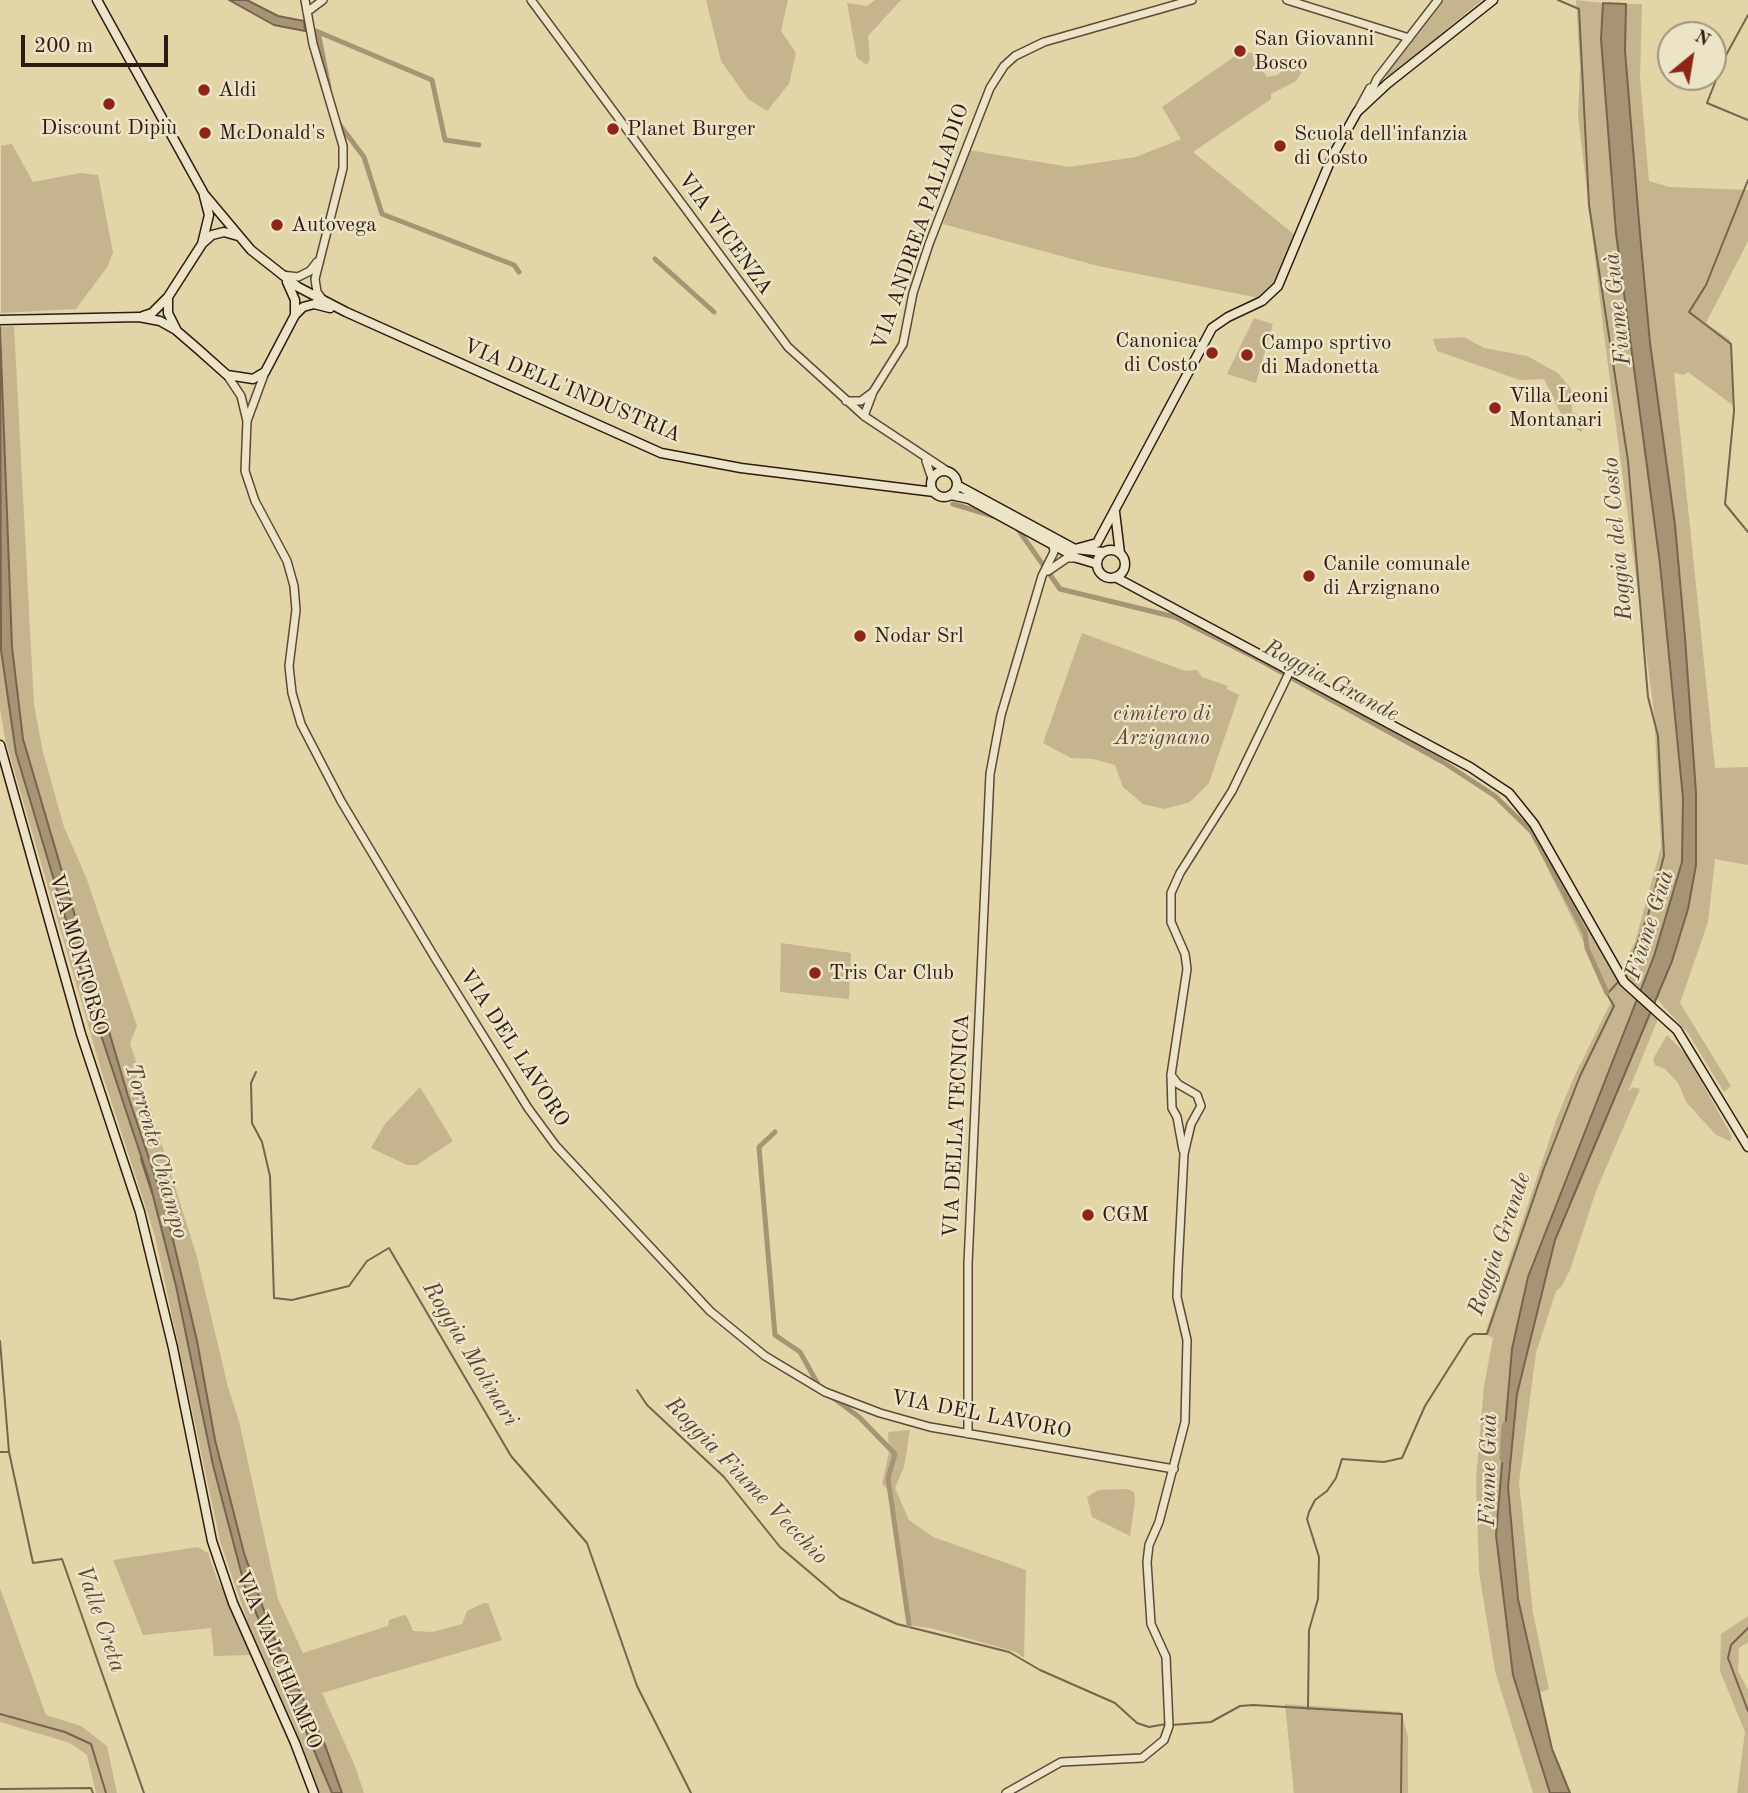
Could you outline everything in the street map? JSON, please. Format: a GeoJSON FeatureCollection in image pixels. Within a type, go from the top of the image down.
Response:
{"type":"FeatureCollection","features":[{"type":"Feature","properties":{"kind":"main road","name":"VIA DELL'INDUSTRIA"},"geometry":{"type":"LineString","coordinates":[[97,0],[204,194],[238,236],[282,275],[323,300],[661,453],[741,468],[918,488],[933,492]]}},
{"type":"Feature","properties":{"kind":"main road"},"geometry":{"type":"LineString","coordinates":[[1076,553],[1097,543],[1212,328],[1262,301],[1278,286],[1332,157],[1357,112],[1387,84],[1493,0]]}},
{"type":"Feature","properties":{"kind":"main road","name":"VIA DELL'INDUSTRIA"},"geometry":{"type":"LineString","coordinates":[[168,297],[202,244],[209,215],[204,194]]}},
{"type":"Feature","properties":{"kind":"main road"},"geometry":{"type":"LineString","coordinates":[[202,244],[212,235],[224,232],[238,236]]}},
{"type":"Feature","properties":{"kind":"main road","name":"VIA DELL'INDUSTRIA"},"geometry":{"type":"LineString","coordinates":[[282,275],[295,300],[295,315]]}},
{"type":"Feature","properties":{"kind":"main road"},"geometry":{"type":"LineString","coordinates":[[139,317],[152,313],[168,297]]}},
{"type":"Feature","properties":{"kind":"main road"},"geometry":{"type":"LineString","coordinates":[[168,297],[168,313],[177,331]]}},
{"type":"Feature","properties":{"kind":"main road","name":"VIA DELL'INDUSTRIA"},"geometry":{"type":"LineString","coordinates":[[295,315],[303,307],[314,304],[346,312]]}},
{"type":"Feature","properties":{"kind":"main road"},"geometry":{"type":"LineString","coordinates":[[5,320],[139,317],[160,321],[177,331],[228,375],[253,379],[265,372],[295,315]]}},
{"type":"Feature","properties":{"kind":"main road"},"geometry":{"type":"LineString","coordinates":[[918,488],[938,472],[947,471]]}},
{"type":"Feature","properties":{"kind":"main road","name":"VIA VICENZA"},"geometry":{"type":"LineString","coordinates":[[947,471],[955,478],[957,485],[1097,564],[1102,575],[1115,577],[1141,590],[1470,767],[1508,793],[1534,824],[1617,971],[1634,992],[1661,1014],[1690,1050],[1748,1147]]}},
{"type":"Feature","properties":{"kind":"main road"},"geometry":{"type":"LineString","coordinates":[[931,480],[933,492]]}},
{"type":"Feature","properties":{"kind":"main road"},"geometry":{"type":"LineString","coordinates":[[951,495],[957,485]]}},
{"type":"Feature","properties":{"kind":"main road","name":"VIA VICENZA"},"geometry":{"type":"LineString","coordinates":[[933,492],[942,497],[951,495],[969,499],[1053,544],[1076,553],[1120,553],[1126,575],[1141,590]]}},
{"type":"Feature","properties":{"kind":"main road"},"geometry":{"type":"LineString","coordinates":[[1097,564],[1106,551],[1115,512]]}},
{"type":"Feature","properties":{"kind":"main road"},"geometry":{"type":"LineString","coordinates":[[1115,512],[1120,553]]}},
{"type":"Feature","properties":{"kind":"main road"},"geometry":{"type":"LineString","coordinates":[[1115,577],[1124,568]]}},
{"type":"Feature","properties":{"kind":"main road","name":"VIA MONTORSO"},"geometry":{"type":"LineString","coordinates":[[0,745],[81,1034],[140,1212],[173,1348],[212,1541]]}},
{"type":"Feature","properties":{"kind":"main road","name":"VIA VALCHIAMPO"},"geometry":{"type":"LineString","coordinates":[[212,1541],[233,1603],[295,1742],[314,1793]]}},
{"type":"Feature","properties":{"kind":"street"},"geometry":{"type":"LineString","coordinates":[[305,0],[313,44],[343,146],[343,168],[314,286],[323,300]]}},
{"type":"Feature","properties":{"kind":"street"},"geometry":{"type":"LineString","coordinates":[[307,12],[323,0]]}},
{"type":"Feature","properties":{"kind":"street","name":"VIA VICENZA"},"geometry":{"type":"LineString","coordinates":[[531,0],[788,347],[856,410],[923,458],[947,471]]}},
{"type":"Feature","properties":{"kind":"street","name":"VIA ANDREA PALLADIO"},"geometry":{"type":"LineString","coordinates":[[873,391],[903,344],[913,293],[929,244],[990,88],[1004,66],[1016,56],[1044,42],[1192,0]]}},
{"type":"Feature","properties":{"kind":"street"},"geometry":{"type":"LineString","coordinates":[[1287,0],[1409,38]]}},
{"type":"Feature","properties":{"kind":"street"},"geometry":{"type":"LineString","coordinates":[[1357,112],[1380,75],[1438,0]]}},
{"type":"Feature","properties":{"kind":"street"},"geometry":{"type":"LineString","coordinates":[[1380,75],[1387,84]]}},
{"type":"Feature","properties":{"kind":"street"},"geometry":{"type":"LineString","coordinates":[[1366,103],[1375,83]]}},
{"type":"Feature","properties":{"kind":"street"},"geometry":{"type":"LineString","coordinates":[[282,275],[298,277],[319,258]]}},
{"type":"Feature","properties":{"kind":"street","name":"VIA DEL LAVORO"},"geometry":{"type":"LineString","coordinates":[[247,421],[265,372]]}},
{"type":"Feature","properties":{"kind":"street","name":"VIA DEL LAVORO"},"geometry":{"type":"LineString","coordinates":[[228,375],[242,396],[247,421],[246,471],[255,501],[287,561],[294,586],[296,610],[289,666],[292,693],[301,724],[341,801],[545,1132],[710,1311],[765,1356],[825,1392],[853,1404],[930,1427],[1174,1469]]}},
{"type":"Feature","properties":{"kind":"street"},"geometry":{"type":"LineString","coordinates":[[856,410],[861,401],[873,391]]}},
{"type":"Feature","properties":{"kind":"street"},"geometry":{"type":"LineString","coordinates":[[864,416],[873,391]]}},
{"type":"Feature","properties":{"kind":"street"},"geometry":{"type":"LineString","coordinates":[[846,401],[861,401]]}},
{"type":"Feature","properties":{"kind":"street"},"geometry":{"type":"LineString","coordinates":[[923,458],[930,466],[931,480]]}},
{"type":"Feature","properties":{"kind":"street","name":"VIA DELLA TECNICA"},"geometry":{"type":"LineString","coordinates":[[968,1434],[969,1252],[990,774],[1001,715],[1042,576],[1051,561],[1053,544]]}},
{"type":"Feature","properties":{"kind":"street"},"geometry":{"type":"LineString","coordinates":[[1042,576],[1076,553]]}},
{"type":"Feature","properties":{"kind":"street"},"geometry":{"type":"LineString","coordinates":[[1006,1793],[1061,1762],[1142,1758],[1164,1740],[1169,1726],[1166,1657],[1151,1624],[1147,1562],[1149,1545],[1159,1522],[1185,1423],[1188,1366],[1186,1328],[1177,1297],[1184,1154],[1177,1117],[1172,1108],[1171,1075],[1177,1024],[1187,977],[1185,954],[1169,914],[1173,887],[1232,791],[1290,671]]}},
{"type":"Feature","properties":{"kind":"street"},"geometry":{"type":"LineString","coordinates":[[1171,1075],[1200,1100],[1200,1110],[1195,1117],[1184,1154]]}},
{"type":"Feature","properties":{"kind":"street"},"geometry":{"type":"LineString","coordinates":[[1173,1098],[1187,1090]]}},
{"type":"Feature","properties":{"kind":"street"},"geometry":{"type":"LineString","coordinates":[[1177,1117],[1186,1120],[1195,1117]]}},
{"type":"Feature","properties":{"kind":"green space"},"geometry":{"type":"Polygon","coordinates":[[[706,0],[788,0],[781,31],[796,53],[789,84],[767,111],[748,99],[721,61],[706,0]]]}},
{"type":"Feature","properties":{"kind":"green space"},"geometry":{"type":"Polygon","coordinates":[[[875,0],[901,0],[868,36],[870,59],[867,65],[857,58],[847,3],[867,6],[875,0]]]}},
{"type":"Feature","properties":{"kind":"green space"},"geometry":{"type":"Polygon","coordinates":[[[1441,0],[1482,0],[1436,38],[1387,86],[1386,70],[1441,0]]]}},
{"type":"Feature","properties":{"kind":"green space"},"geometry":{"type":"Polygon","coordinates":[[[1576,0],[1603,3],[1601,39],[1616,233],[1660,564],[1683,798],[1682,863],[1654,956],[1528,1277],[1512,1349],[1496,1535],[1513,1675],[1550,1793],[1533,1793],[1495,1671],[1479,1572],[1476,1479],[1484,1386],[1493,1338],[1485,1334],[1556,1120],[1612,1000],[1541,855],[1546,854],[1617,978],[1635,942],[1661,847],[1654,713],[1578,116],[1580,70],[1576,0]]]}},
{"type":"Feature","properties":{"kind":"green space"},"geometry":{"type":"Polygon","coordinates":[[[1626,4],[1642,4],[1640,78],[1649,181],[1669,187],[1748,190],[1748,241],[1706,323],[1730,340],[1734,406],[1688,372],[1684,375],[1674,373],[1715,768],[1748,767],[1748,865],[1715,859],[1708,922],[1680,1003],[1731,1086],[1724,1092],[1688,1033],[1656,998],[1672,961],[1688,909],[1696,865],[1696,793],[1675,525],[1650,343],[1640,234],[1625,51],[1626,4]]]}},
{"type":"Feature","properties":{"kind":"green space"},"geometry":{"type":"Polygon","coordinates":[[[1241,52],[1253,53],[1253,59],[1267,77],[1278,75],[1287,63],[1305,67],[1296,81],[1271,94],[1271,99],[1193,152],[1301,240],[1276,295],[1269,300],[1098,266],[943,224],[969,150],[1069,167],[1136,157],[1181,139],[1162,107],[1241,52]]]}},
{"type":"Feature","properties":{"kind":"green space"},"geometry":{"type":"Polygon","coordinates":[[[12,144],[33,182],[80,173],[98,175],[113,252],[108,266],[76,309],[1,313],[1,146],[12,144]]]}},
{"type":"Feature","properties":{"kind":"green space"},"geometry":{"type":"Polygon","coordinates":[[[1254,318],[1273,324],[1256,383],[1227,374],[1254,318]]]}},
{"type":"Feature","properties":{"kind":"green space"},"geometry":{"type":"Polygon","coordinates":[[[14,326],[34,705],[43,752],[64,827],[86,877],[137,1026],[130,1043],[197,1257],[228,1387],[239,1421],[278,1599],[303,1653],[388,1626],[389,1620],[406,1615],[413,1631],[432,1632],[462,1624],[467,1611],[484,1603],[488,1603],[502,1640],[322,1693],[355,1766],[364,1793],[342,1793],[325,1745],[271,1631],[249,1569],[215,1440],[197,1341],[165,1206],[128,1096],[23,739],[12,647],[1,327],[14,326]]]}},
{"type":"Feature","properties":{"kind":"green space"},"geometry":{"type":"Polygon","coordinates":[[[1464,337],[1484,348],[1527,356],[1558,373],[1571,389],[1572,412],[1588,421],[1581,432],[1565,422],[1544,379],[1520,380],[1437,351],[1433,339],[1464,337]]]}},
{"type":"Feature","properties":{"kind":"green space"},"geometry":{"type":"Polygon","coordinates":[[[0,623],[1,650],[16,753],[95,1017],[149,1180],[176,1286],[213,1465],[237,1560],[245,1587],[332,1793],[320,1793],[295,1728],[248,1623],[220,1541],[155,1236],[102,1073],[5,739],[0,708],[0,623]]]}},
{"type":"Feature","properties":{"kind":"green space","name":"cimitero di Arzignano"},"geometry":{"type":"Polygon","coordinates":[[[1082,633],[1185,671],[1197,670],[1202,677],[1228,686],[1227,689],[1239,695],[1209,783],[1190,802],[1164,809],[1143,804],[1123,787],[1115,765],[1093,759],[1071,758],[1043,743],[1082,633]]]}},
{"type":"Feature","properties":{"kind":"green space","name":"Tris Car Club"},"geometry":{"type":"Polygon","coordinates":[[[781,943],[851,953],[849,999],[780,992],[781,943]]]}},
{"type":"Feature","properties":{"kind":"green space"},"geometry":{"type":"Polygon","coordinates":[[[1651,1012],[1658,1019],[1628,1092],[1633,1087],[1640,1089],[1596,1191],[1570,1270],[1562,1286],[1556,1291],[1536,1353],[1519,1483],[1533,1613],[1549,1689],[1538,1693],[1518,1599],[1508,1487],[1517,1393],[1555,1240],[1651,1012]]]}},
{"type":"Feature","properties":{"kind":"green space"},"geometry":{"type":"Polygon","coordinates":[[[1667,1035],[1687,1055],[1732,1137],[1730,1141],[1716,1135],[1686,1102],[1678,1083],[1665,1069],[1655,1065],[1653,1059],[1667,1035]]]}},
{"type":"Feature","properties":{"kind":"green space"},"geometry":{"type":"Polygon","coordinates":[[[420,1087],[453,1141],[417,1165],[407,1165],[371,1148],[385,1124],[420,1087]]]}},
{"type":"Feature","properties":{"kind":"green space"},"geometry":{"type":"Polygon","coordinates":[[[910,1430],[904,1467],[895,1488],[909,1520],[933,1537],[1026,1570],[1024,1658],[1016,1652],[931,1628],[907,1625],[904,1582],[888,1490],[882,1484],[889,1452],[888,1432],[910,1430]]]}},
{"type":"Feature","properties":{"kind":"green space"},"geometry":{"type":"Polygon","coordinates":[[[1128,1489],[1134,1492],[1135,1501],[1130,1536],[1092,1517],[1087,1497],[1098,1490],[1128,1489]]]}},
{"type":"Feature","properties":{"kind":"green space"},"geometry":{"type":"Polygon","coordinates":[[[198,1547],[208,1553],[252,1655],[214,1656],[211,1628],[143,1635],[113,1560],[198,1547]]]}},
{"type":"Feature","properties":{"kind":"green space"},"geometry":{"type":"Polygon","coordinates":[[[0,1588],[46,1715],[81,1726],[107,1746],[117,1793],[96,1793],[87,1755],[70,1743],[0,1722],[0,1588]]]}},
{"type":"Feature","properties":{"kind":"green space"},"geometry":{"type":"Polygon","coordinates":[[[1748,1616],[1748,1642],[1739,1648],[1738,1671],[1748,1690],[1748,1793],[1737,1793],[1745,1732],[1720,1671],[1721,1634],[1748,1616]]]}},
{"type":"Feature","properties":{"kind":"green space"},"geometry":{"type":"Polygon","coordinates":[[[1285,1704],[1401,1712],[1408,1737],[1408,1793],[1294,1793],[1285,1704]]]}},
{"type":"Feature","properties":{"kind":"shaded area"},"geometry":{"type":"Polygon","coordinates":[[[229,0],[247,0],[278,16],[304,21],[305,31],[274,25],[229,0]]]}},
{"type":"Feature","properties":{"kind":"shaded area"},"geometry":{"type":"Polygon","coordinates":[[[1603,3],[1626,4],[1625,51],[1650,343],[1675,525],[1685,638],[1696,793],[1696,865],[1688,909],[1672,961],[1555,1240],[1517,1394],[1508,1487],[1518,1599],[1552,1749],[1570,1793],[1550,1793],[1513,1675],[1496,1535],[1512,1349],[1528,1277],[1654,956],[1682,862],[1683,798],[1660,564],[1616,233],[1601,39],[1603,3]]]}},
{"type":"Feature","properties":{"kind":"shaded area"},"geometry":{"type":"Polygon","coordinates":[[[0,327],[12,647],[23,739],[128,1096],[165,1206],[197,1341],[215,1440],[244,1553],[271,1631],[325,1745],[342,1793],[332,1793],[245,1587],[213,1465],[176,1286],[149,1180],[95,1017],[16,753],[1,650],[0,327]]]}},
{"type":"Feature","properties":{"kind":"waterway","name":"Roggia del Costo"},"geometry":{"type":"LineString","coordinates":[[1558,0],[1579,9],[1589,205],[1628,461],[1648,697],[1658,736],[1664,856],[1648,915],[1625,975]]}},
{"type":"Feature","properties":{"kind":"waterway"},"geometry":{"type":"LineString","coordinates":[[1748,15],[1725,57],[1707,103],[1748,120]]}},
{"type":"Feature","properties":{"kind":"waterway","name":"Roggia Grande"},"geometry":{"type":"LineString","coordinates":[[316,31],[432,80],[445,140],[479,145]]}},
{"type":"Feature","properties":{"kind":"waterway"},"geometry":{"type":"LineString","coordinates":[[318,32],[329,87]]}},
{"type":"Feature","properties":{"kind":"waterway"},"geometry":{"type":"LineString","coordinates":[[339,124],[364,157],[382,214],[514,265],[519,272]]}},
{"type":"Feature","properties":{"kind":"waterway"},"geometry":{"type":"LineString","coordinates":[[1748,180],[1706,285],[1689,312],[1731,344],[1734,411],[1725,504],[1748,532]]}},
{"type":"Feature","properties":{"kind":"waterway","name":"Roggia Grande"},"geometry":{"type":"LineString","coordinates":[[655,259],[714,312]]}},
{"type":"Feature","properties":{"kind":"waterway","name":"Roggia Grande"},"geometry":{"type":"LineString","coordinates":[[953,504],[993,516]]}},
{"type":"Feature","properties":{"kind":"waterway","name":"Roggia Grande"},"geometry":{"type":"LineString","coordinates":[[1017,528],[1060,589],[1175,617],[1256,658],[1443,762],[1495,796],[1532,832],[1585,933],[1587,948],[1607,993]]}},
{"type":"Feature","properties":{"kind":"waterway","name":"Roggia Grande"},"geometry":{"type":"LineString","coordinates":[[1308,1709],[1309,1630],[1318,1599],[1319,1557],[1307,1519],[1309,1512],[1315,1500],[1327,1491],[1336,1478],[1342,1459],[1384,1462],[1402,1458],[1425,1406],[1468,1338],[1473,1334],[1487,1334],[1543,1171],[1580,1076],[1614,1006],[1607,994],[1619,981]]}},
{"type":"Feature","properties":{"kind":"waterway","name":"Roggia Molinari"},"geometry":{"type":"LineString","coordinates":[[256,1072],[251,1083],[252,1123],[262,1142],[270,1176],[274,1298],[292,1300],[349,1286],[367,1261],[389,1248],[511,1456],[587,1543],[637,1686],[691,1793]]}},
{"type":"Feature","properties":{"kind":"waterway"},"geometry":{"type":"LineString","coordinates":[[775,1132],[759,1147],[775,1335],[800,1352],[819,1386]]}},
{"type":"Feature","properties":{"kind":"waterway","name":"Torrente Chiampo"},"geometry":{"type":"LineString","coordinates":[[141,1159],[152,1193]]}},
{"type":"Feature","properties":{"kind":"waterway","name":"Valle Creta"},"geometry":{"type":"LineString","coordinates":[[0,1341],[9,1452],[33,1563],[62,1559],[144,1793]]}},
{"type":"Feature","properties":{"kind":"waterway","name":"Roggia Fiume Vecchio"},"geometry":{"type":"LineString","coordinates":[[637,1390],[647,1405],[724,1477],[780,1547],[840,1598],[897,1624],[1009,1652],[1040,1670],[1115,1703],[1137,1723],[1149,1727],[1166,1724]]}},
{"type":"Feature","properties":{"kind":"waterway"},"geometry":{"type":"LineString","coordinates":[[832,1397],[859,1417],[895,1454],[888,1478],[909,1625]]}},
{"type":"Feature","properties":{"kind":"waterway","name":"Fiume Guà"},"geometry":{"type":"LineString","coordinates":[[1504,1458],[1506,1426]]}},
{"type":"Feature","properties":{"kind":"waterway","name":"Valle Creta"},"geometry":{"type":"LineString","coordinates":[[0,1452],[8,1452]]}},
{"type":"Feature","properties":{"kind":"waterway"},"geometry":{"type":"LineString","coordinates":[[1748,1628],[1731,1645],[1728,1658],[1748,1711]]}},
{"type":"Feature","properties":{"kind":"waterway"},"geometry":{"type":"LineString","coordinates":[[1171,1725],[1211,1722],[1240,1706],[1253,1705],[1402,1714],[1401,1793]]}},
{"type":"Feature","properties":{"kind":"waterway"},"geometry":{"type":"LineString","coordinates":[[0,1714],[65,1732],[91,1744],[106,1793]]}},
{"type":"Feature","properties":{"kind":"waterway"},"geometry":{"type":"LineString","coordinates":[[0,1789],[91,1788],[93,1793]]}},
{"type":"Feature","properties":{"kind":"place","name":"San Giovanni Bosco"},"geometry":{"type":"Point","coordinates":[1240,51]}},
{"type":"Feature","properties":{"kind":"place","name":"Aldi"},"geometry":{"type":"Point","coordinates":[204,90]}},
{"type":"Feature","properties":{"kind":"place","name":"Discount Dipiù"},"geometry":{"type":"Point","coordinates":[109,104]}},
{"type":"Feature","properties":{"kind":"place","name":"Planet Burger"},"geometry":{"type":"Point","coordinates":[613,129]}},
{"type":"Feature","properties":{"kind":"place","name":"McDonald's"},"geometry":{"type":"Point","coordinates":[205,133]}},
{"type":"Feature","properties":{"kind":"place","name":"Scuola dell'infanzia di Costo"},"geometry":{"type":"Point","coordinates":[1280,146]}},
{"type":"Feature","properties":{"kind":"place","name":"Autovega"},"geometry":{"type":"Point","coordinates":[277,225]}},
{"type":"Feature","properties":{"kind":"place","name":"Canonica di Costo"},"geometry":{"type":"Point","coordinates":[1212,353]}},
{"type":"Feature","properties":{"kind":"place","name":"Campo sprtivo di Madonetta"},"geometry":{"type":"Point","coordinates":[1247,355]}},
{"type":"Feature","properties":{"kind":"place","name":"Villa Leoni Montanari"},"geometry":{"type":"Point","coordinates":[1495,408]}},
{"type":"Feature","properties":{"kind":"place","name":"Canile comunale di Arzignano"},"geometry":{"type":"Point","coordinates":[1309,576]}},
{"type":"Feature","properties":{"kind":"place","name":"Nodar Srl"},"geometry":{"type":"Point","coordinates":[860,636]}},
{"type":"Feature","properties":{"kind":"place","name":"Tris Car Club"},"geometry":{"type":"Point","coordinates":[815,973]}},
{"type":"Feature","properties":{"kind":"place","name":"CGM"},"geometry":{"type":"Point","coordinates":[1088,1215]}}]}
